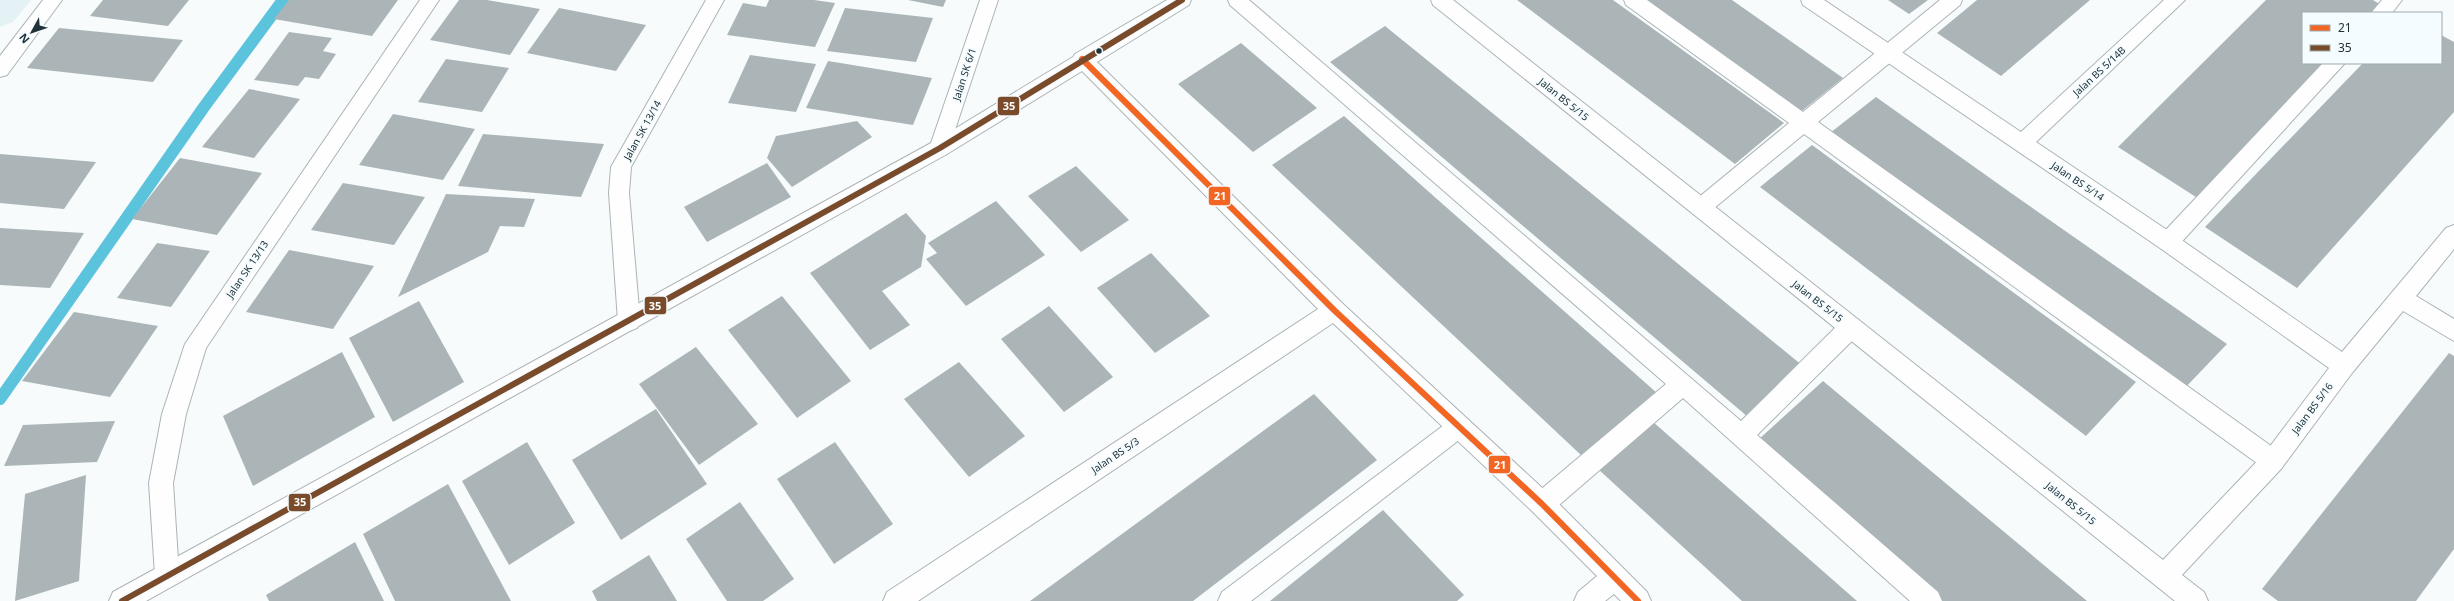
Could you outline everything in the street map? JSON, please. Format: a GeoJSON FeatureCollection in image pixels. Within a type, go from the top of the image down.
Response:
{"type":"FeatureCollection","features":[{"type":"Feature","properties":{"kind":"street"},"geometry":{"type":"LineString","coordinates":[[0,70],[53,0]]}},
{"type":"Feature","properties":{"kind":"street","name":"Jalan SK 13/13"},"geometry":{"type":"LineString","coordinates":[[167,575],[161,483],[174,414],[196,344],[430,0]]}},
{"type":"Feature","properties":{"kind":"street","name":"Jalan SK 13/14"},"geometry":{"type":"LineString","coordinates":[[628,321],[619,193],[621,167],[715,0]]}},
{"type":"Feature","properties":{"kind":"street","name":"Jalan SK 6/1"},"geometry":{"type":"LineString","coordinates":[[940,148],[989,0]]}},
{"type":"Feature","properties":{"kind":"street"},"geometry":{"type":"LineString","coordinates":[[122,601],[940,148],[1082,59],[1182,0]]}},
{"type":"Feature","properties":{"kind":"street"},"geometry":{"type":"LineString","coordinates":[[1237,0],[1683,384],[1929,601]]}},
{"type":"Feature","properties":{"kind":"street","name":"Jalan BS 5/15"},"geometry":{"type":"LineString","coordinates":[[1440,0],[2195,601]]}},
{"type":"Feature","properties":{"kind":"street"},"geometry":{"type":"LineString","coordinates":[[1633,0],[2273,461]]}},
{"type":"Feature","properties":{"kind":"street","name":"Jalan BS 5/14"},"geometry":{"type":"LineString","coordinates":[[1810,0],[2168,242],[2344,366]]}},
{"type":"Feature","properties":{"kind":"street"},"geometry":{"type":"LineString","coordinates":[[1700,208],[1953,0]]}},
{"type":"Feature","properties":{"kind":"street","name":"Jalan BS 5/14B"},"geometry":{"type":"LineString","coordinates":[[2022,143],[2176,0]]}},
{"type":"Feature","properties":{"kind":"street"},"geometry":{"type":"LineString","coordinates":[[2382,12],[2393,0]]}},
{"type":"Feature","properties":{"kind":"street"},"geometry":{"type":"LineString","coordinates":[[1082,59],[1334,310],[1542,504],[1638,601]]}},
{"type":"Feature","properties":{"kind":"street"},"geometry":{"type":"LineString","coordinates":[[2168,242],[2334,64]]}},
{"type":"Feature","properties":{"kind":"street","name":"Jalan BS 5/16"},"geometry":{"type":"LineString","coordinates":[[2164,577],[2273,461],[2344,366],[2400,296],[2454,234]]}},
{"type":"Feature","properties":{"kind":"street"},"geometry":{"type":"LineString","coordinates":[[2400,296],[2454,331]]}},
{"type":"Feature","properties":{"kind":"street","name":"Jalan BS 5/3"},"geometry":{"type":"LineString","coordinates":[[896,601],[1334,310]]}},
{"type":"Feature","properties":{"kind":"street"},"geometry":{"type":"LineString","coordinates":[[1741,436],[1851,327]]}},
{"type":"Feature","properties":{"kind":"street"},"geometry":{"type":"LineString","coordinates":[[1542,504],[1683,384]]}},
{"type":"Feature","properties":{"kind":"street"},"geometry":{"type":"LineString","coordinates":[[1232,601],[1460,426]]}},
{"type":"Feature","properties":{"kind":"street"},"geometry":{"type":"LineString","coordinates":[[1587,601],[1614,577]]}},
{"type":"Feature","properties":{"kind":"shaded area"},"geometry":{"type":"Polygon","coordinates":[[[0,0],[31,0],[13,22],[0,27],[0,0]]]}},
{"type":"Feature","properties":{"kind":"building"},"geometry":{"type":"Polygon","coordinates":[[[103,0],[189,0],[168,26],[90,16],[103,0]]]}},
{"type":"Feature","properties":{"kind":"building"},"geometry":{"type":"Polygon","coordinates":[[[289,0],[398,0],[372,36],[274,19],[289,0]]]}},
{"type":"Feature","properties":{"kind":"building"},"geometry":{"type":"Polygon","coordinates":[[[459,0],[487,0],[540,9],[510,55],[430,40],[459,0]]]}},
{"type":"Feature","properties":{"kind":"building"},"geometry":{"type":"Polygon","coordinates":[[[769,0],[814,0],[835,3],[815,47],[727,35],[743,3],[766,7],[769,0]]]}},
{"type":"Feature","properties":{"kind":"building"},"geometry":{"type":"Polygon","coordinates":[[[908,0],[946,0],[943,7],[908,0]]]}},
{"type":"Feature","properties":{"kind":"building"},"geometry":{"type":"Polygon","coordinates":[[[1517,0],[1613,0],[1784,123],[1735,164],[1517,0]]]}},
{"type":"Feature","properties":{"kind":"building"},"geometry":{"type":"Polygon","coordinates":[[[1642,0],[1732,0],[1843,78],[1798,114],[1642,0]]]}},
{"type":"Feature","properties":{"kind":"building"},"geometry":{"type":"Polygon","coordinates":[[[1888,0],[1928,0],[1909,14],[1888,0]]]}},
{"type":"Feature","properties":{"kind":"building"},"geometry":{"type":"Polygon","coordinates":[[[1977,0],[2090,0],[2001,76],[1937,33],[1977,0]]]}},
{"type":"Feature","properties":{"kind":"building"},"geometry":{"type":"Polygon","coordinates":[[[2266,0],[2373,0],[2381,5],[2374,12],[2302,12],[2302,64],[2326,64],[2199,199],[2118,147],[2266,0]]]}},
{"type":"Feature","properties":{"kind":"building"},"geometry":{"type":"Polygon","coordinates":[[[559,8],[646,25],[616,71],[527,53],[559,8]]]}},
{"type":"Feature","properties":{"kind":"building"},"geometry":{"type":"Polygon","coordinates":[[[845,8],[933,18],[916,62],[827,51],[845,8]]]}},
{"type":"Feature","properties":{"kind":"building"},"geometry":{"type":"Polygon","coordinates":[[[1385,26],[1803,366],[1748,417],[1330,62],[1385,26]]]}},
{"type":"Feature","properties":{"kind":"building"},"geometry":{"type":"Polygon","coordinates":[[[59,28],[183,40],[153,82],[27,68],[59,28]]]}},
{"type":"Feature","properties":{"kind":"building"},"geometry":{"type":"Polygon","coordinates":[[[289,32],[332,38],[323,51],[336,54],[319,79],[305,77],[298,86],[254,80],[289,32]]]}},
{"type":"Feature","properties":{"kind":"building"},"geometry":{"type":"Polygon","coordinates":[[[2442,36],[2454,42],[2454,112],[2297,288],[2205,227],[2362,64],[2442,64],[2442,36]]]}},
{"type":"Feature","properties":{"kind":"building"},"geometry":{"type":"Polygon","coordinates":[[[1241,43],[1317,108],[1253,152],[1178,84],[1241,43]]]}},
{"type":"Feature","properties":{"kind":"building"},"geometry":{"type":"Polygon","coordinates":[[[750,55],[816,64],[796,112],[728,103],[750,55]]]}},
{"type":"Feature","properties":{"kind":"building"},"geometry":{"type":"Polygon","coordinates":[[[446,59],[509,68],[482,112],[418,102],[446,59]]]}},
{"type":"Feature","properties":{"kind":"building"},"geometry":{"type":"Polygon","coordinates":[[[828,61],[932,78],[913,125],[806,108],[828,61]]]}},
{"type":"Feature","properties":{"kind":"building"},"geometry":{"type":"Polygon","coordinates":[[[249,89],[300,99],[254,158],[202,147],[249,89]]]}},
{"type":"Feature","properties":{"kind":"building"},"geometry":{"type":"Polygon","coordinates":[[[1876,97],[2227,344],[2182,391],[1830,133],[1876,97]]]}},
{"type":"Feature","properties":{"kind":"building"},"geometry":{"type":"Polygon","coordinates":[[[393,114],[475,129],[443,180],[359,165],[393,114]]]}},
{"type":"Feature","properties":{"kind":"building"},"geometry":{"type":"Polygon","coordinates":[[[1344,116],[1657,393],[1582,456],[1272,165],[1344,116]]]}},
{"type":"Feature","properties":{"kind":"building"},"geometry":{"type":"Polygon","coordinates":[[[857,121],[872,137],[792,187],[767,158],[776,136],[857,121]]]}},
{"type":"Feature","properties":{"kind":"building"},"geometry":{"type":"Polygon","coordinates":[[[483,134],[604,144],[581,197],[458,186],[483,134]]]}},
{"type":"Feature","properties":{"kind":"building"},"geometry":{"type":"Polygon","coordinates":[[[1812,145],[2136,382],[2086,436],[1760,187],[1812,145]]]}},
{"type":"Feature","properties":{"kind":"building"},"geometry":{"type":"Polygon","coordinates":[[[0,154],[96,162],[64,209],[0,203],[0,154]]]}},
{"type":"Feature","properties":{"kind":"building"},"geometry":{"type":"Polygon","coordinates":[[[180,158],[262,173],[217,235],[132,219],[180,158]]]}},
{"type":"Feature","properties":{"kind":"building"},"geometry":{"type":"Polygon","coordinates":[[[767,163],[791,197],[707,242],[684,207],[767,163]]]}},
{"type":"Feature","properties":{"kind":"building"},"geometry":{"type":"Polygon","coordinates":[[[1076,166],[1129,220],[1081,252],[1028,196],[1076,166]]]}},
{"type":"Feature","properties":{"kind":"building"},"geometry":{"type":"Polygon","coordinates":[[[343,183],[425,197],[394,245],[311,230],[343,183]]]}},
{"type":"Feature","properties":{"kind":"building"},"geometry":{"type":"Polygon","coordinates":[[[446,194],[535,199],[524,227],[500,226],[488,252],[398,297],[446,194]]]}},
{"type":"Feature","properties":{"kind":"building"},"geometry":{"type":"Polygon","coordinates":[[[996,201],[1045,255],[966,306],[926,259],[937,253],[928,243],[996,201]]]}},
{"type":"Feature","properties":{"kind":"building"},"geometry":{"type":"Polygon","coordinates":[[[906,213],[926,236],[921,267],[882,291],[910,325],[870,350],[810,273],[906,213]]]}},
{"type":"Feature","properties":{"kind":"building"},"geometry":{"type":"Polygon","coordinates":[[[0,228],[84,233],[50,288],[0,285],[0,228]]]}},
{"type":"Feature","properties":{"kind":"building"},"geometry":{"type":"Polygon","coordinates":[[[157,243],[210,251],[171,307],[117,298],[157,243]]]}},
{"type":"Feature","properties":{"kind":"building"},"geometry":{"type":"Polygon","coordinates":[[[289,250],[374,266],[333,329],[246,312],[289,250]]]}},
{"type":"Feature","properties":{"kind":"building"},"geometry":{"type":"Polygon","coordinates":[[[1151,253],[1210,316],[1155,353],[1097,288],[1151,253]]]}},
{"type":"Feature","properties":{"kind":"building"},"geometry":{"type":"Polygon","coordinates":[[[782,296],[851,381],[797,418],[728,330],[782,296]]]}},
{"type":"Feature","properties":{"kind":"building"},"geometry":{"type":"Polygon","coordinates":[[[419,301],[464,382],[393,422],[349,338],[419,301]]]}},
{"type":"Feature","properties":{"kind":"building"},"geometry":{"type":"Polygon","coordinates":[[[1049,306],[1113,377],[1064,412],[1001,339],[1049,306]]]}},
{"type":"Feature","properties":{"kind":"building"},"geometry":{"type":"Polygon","coordinates":[[[74,312],[158,326],[110,397],[22,381],[74,312]]]}},
{"type":"Feature","properties":{"kind":"building"},"geometry":{"type":"Polygon","coordinates":[[[696,347],[758,424],[699,465],[639,384],[696,347]]]}},
{"type":"Feature","properties":{"kind":"building"},"geometry":{"type":"Polygon","coordinates":[[[342,352],[375,417],[253,486],[223,416],[342,352]]]}},
{"type":"Feature","properties":{"kind":"building"},"geometry":{"type":"Polygon","coordinates":[[[2449,353],[2454,356],[2454,549],[2416,601],[2278,601],[2262,589],[2449,353]]]}},
{"type":"Feature","properties":{"kind":"building"},"geometry":{"type":"Polygon","coordinates":[[[959,362],[1025,436],[969,477],[904,399],[959,362]]]}},
{"type":"Feature","properties":{"kind":"building"},"geometry":{"type":"Polygon","coordinates":[[[1823,381],[2087,601],[1943,601],[1758,440],[1823,381]]]}},
{"type":"Feature","properties":{"kind":"building"},"geometry":{"type":"Polygon","coordinates":[[[1314,394],[1377,460],[1193,601],[1030,601],[1314,394]]]}},
{"type":"Feature","properties":{"kind":"building"},"geometry":{"type":"Polygon","coordinates":[[[656,409],[707,484],[621,540],[572,460],[656,409]]]}},
{"type":"Feature","properties":{"kind":"building"},"geometry":{"type":"Polygon","coordinates":[[[115,421],[97,462],[4,466],[23,425],[115,421]]]}},
{"type":"Feature","properties":{"kind":"building"},"geometry":{"type":"Polygon","coordinates":[[[1652,421],[1857,601],[1742,601],[1598,469],[1652,421]]]}},
{"type":"Feature","properties":{"kind":"building"},"geometry":{"type":"Polygon","coordinates":[[[527,442],[575,523],[509,565],[462,481],[527,442]]]}},
{"type":"Feature","properties":{"kind":"building"},"geometry":{"type":"Polygon","coordinates":[[[835,442],[893,524],[834,564],[777,479],[835,442]]]}},
{"type":"Feature","properties":{"kind":"building"},"geometry":{"type":"Polygon","coordinates":[[[86,475],[79,581],[15,601],[25,494],[86,475]]]}},
{"type":"Feature","properties":{"kind":"building"},"geometry":{"type":"Polygon","coordinates":[[[448,484],[511,601],[395,601],[363,534],[448,484]]]}},
{"type":"Feature","properties":{"kind":"building"},"geometry":{"type":"Polygon","coordinates":[[[740,502],[794,579],[763,601],[727,601],[686,539],[740,502]]]}},
{"type":"Feature","properties":{"kind":"building"},"geometry":{"type":"Polygon","coordinates":[[[1383,510],[1464,595],[1457,601],[1270,601],[1383,510]]]}},
{"type":"Feature","properties":{"kind":"building"},"geometry":{"type":"Polygon","coordinates":[[[355,542],[384,601],[269,601],[266,595],[355,542]]]}},
{"type":"Feature","properties":{"kind":"building"},"geometry":{"type":"Polygon","coordinates":[[[649,555],[677,601],[597,601],[592,591],[649,555]]]}},
{"type":"Feature","properties":{"kind":"waterway"},"geometry":{"type":"LineString","coordinates":[[0,399],[204,107],[283,0]]}},
{"type":"Feature","properties":{"kind":"transit line","name":"35"},"geometry":{"type":"LineString","coordinates":[[122,601],[940,148],[1182,0]]}},
{"type":"Feature","properties":{"kind":"transit line","name":"21"},"geometry":{"type":"LineString","coordinates":[[1082,59],[1334,310],[1542,504],[1638,601]]}}]}
